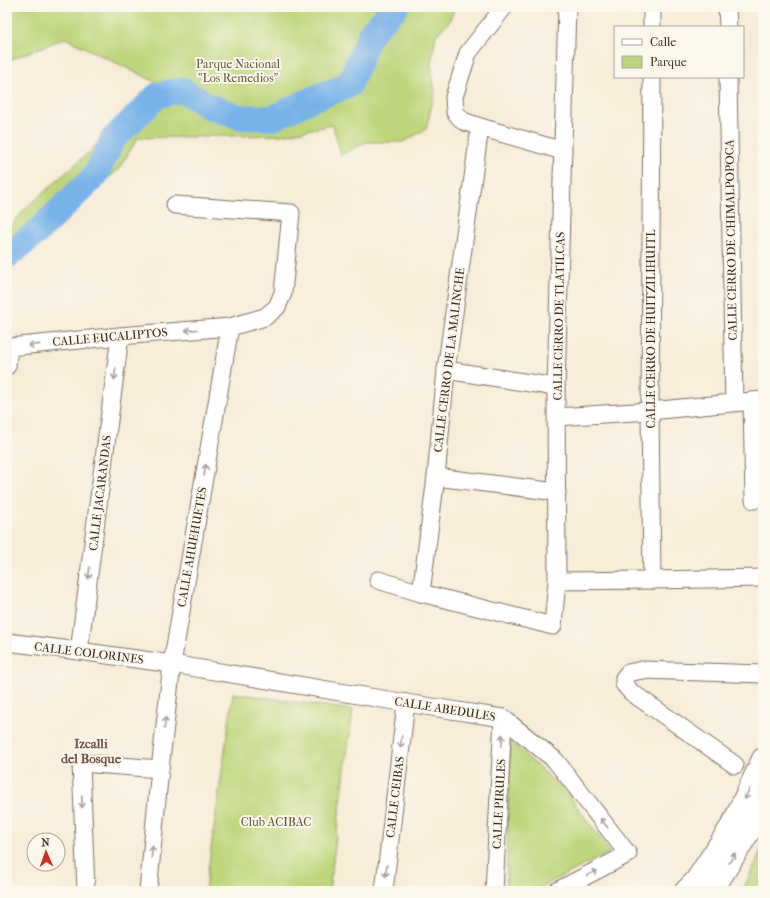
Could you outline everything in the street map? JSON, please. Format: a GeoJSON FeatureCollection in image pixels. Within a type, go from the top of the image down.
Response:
{"type":"FeatureCollection","features":[{"type":"Feature","properties":{"kind":"main road"},"geometry":{"type":"LineString","coordinates":[[686,891],[696,880],[733,824],[763,759]]}},
{"type":"Feature","properties":{"kind":"main road"},"geometry":{"type":"LineString","coordinates":[[711,891],[750,830],[763,803]]}},
{"type":"Feature","properties":{"kind":"street"},"geometry":{"type":"LineString","coordinates":[[504,7],[468,53],[454,97],[455,112],[463,121],[563,151]]}},
{"type":"Feature","properties":{"kind":"street","name":"CALLE CERRO DE TLATILCAS"},"geometry":{"type":"LineString","coordinates":[[421,593],[553,626],[557,581],[556,387],[567,7]]}},
{"type":"Feature","properties":{"kind":"street"},"geometry":{"type":"LineString","coordinates":[[652,7],[652,26]]}},
{"type":"Feature","properties":{"kind":"street"},"geometry":{"type":"LineString","coordinates":[[727,7],[728,26]]}},
{"type":"Feature","properties":{"kind":"street","name":"CALLE CERRO DE HUITZILIHUITL"},"geometry":{"type":"LineString","coordinates":[[652,78],[650,411],[652,580]]}},
{"type":"Feature","properties":{"kind":"street","name":"CALLE CERRO DE CHIMALPOPOCA"},"geometry":{"type":"LineString","coordinates":[[728,78],[734,402]]}},
{"type":"Feature","properties":{"kind":"street","name":"CALLE CERRO DE LA MALINCHE"},"geometry":{"type":"LineString","coordinates":[[421,593],[436,477],[446,370],[480,127]]}},
{"type":"Feature","properties":{"kind":"street","name":"CALLE EUCALIPTOS"},"geometry":{"type":"LineString","coordinates":[[7,366],[9,347],[230,327],[265,317],[277,307],[283,293],[291,213],[174,205]]}},
{"type":"Feature","properties":{"kind":"street","name":"CALLE AHUEHUETES"},"geometry":{"type":"LineString","coordinates":[[148,891],[172,664],[230,327]]}},
{"type":"Feature","properties":{"kind":"street","name":"CALLE JACARANDAS"},"geometry":{"type":"LineString","coordinates":[[79,651],[120,336]]}},
{"type":"Feature","properties":{"kind":"street"},"geometry":{"type":"LineString","coordinates":[[446,370],[556,387]]}},
{"type":"Feature","properties":{"kind":"street"},"geometry":{"type":"LineString","coordinates":[[557,416],[650,411],[757,401],[754,500]]}},
{"type":"Feature","properties":{"kind":"street"},"geometry":{"type":"LineString","coordinates":[[436,477],[557,492]]}},
{"type":"Feature","properties":{"kind":"street"},"geometry":{"type":"LineString","coordinates":[[557,581],[763,578]]}},
{"type":"Feature","properties":{"kind":"street"},"geometry":{"type":"LineString","coordinates":[[378,580],[421,593]]}},
{"type":"Feature","properties":{"kind":"street","name":"CALLE COLORINES"},"geometry":{"type":"LineString","coordinates":[[7,642],[172,664]]}},
{"type":"Feature","properties":{"kind":"street","name":"CALLE ABEDULES"},"geometry":{"type":"LineString","coordinates":[[172,664],[503,718],[556,760],[628,854],[558,891]]}},
{"type":"Feature","properties":{"kind":"street"},"geometry":{"type":"LineString","coordinates":[[735,765],[631,692],[624,684],[624,678],[628,673],[642,670],[763,674]]}},
{"type":"Feature","properties":{"kind":"street","name":"CALLE CEIBAS"},"geometry":{"type":"LineString","coordinates":[[384,891],[406,703]]}},
{"type":"Feature","properties":{"kind":"street","name":"CALLE PIRULES"},"geometry":{"type":"LineString","coordinates":[[494,891],[503,718]]}},
{"type":"Feature","properties":{"kind":"street"},"geometry":{"type":"LineString","coordinates":[[86,891],[81,763],[160,769]]}},
{"type":"Feature","properties":{"kind":"green space","name":"Parque Nacional \"Los Remedios\""},"geometry":{"type":"Polygon","coordinates":[[[7,7],[455,7],[449,22],[436,35],[431,64],[435,92],[426,129],[403,142],[366,142],[341,155],[333,125],[281,135],[138,138],[118,170],[73,207],[7,272],[7,231],[25,209],[89,152],[123,115],[172,90],[65,38],[7,61],[7,7]]]}},
{"type":"Feature","properties":{"kind":"green space","name":"Club ACIBAC"},"geometry":{"type":"Polygon","coordinates":[[[233,693],[353,710],[329,891],[205,891],[233,693]]]}},
{"type":"Feature","properties":{"kind":"green space"},"geometry":{"type":"Polygon","coordinates":[[[510,741],[567,793],[610,852],[533,891],[506,891],[510,741]]]}},
{"type":"Feature","properties":{"kind":"green space"},"geometry":{"type":"Polygon","coordinates":[[[763,846],[763,891],[741,891],[744,888],[763,846]]]}},
{"type":"Feature","properties":{"kind":"waterway"},"geometry":{"type":"LineString","coordinates":[[7,256],[37,232],[95,176],[113,139],[158,95],[182,90],[208,106],[239,117],[273,118],[312,99],[349,85],[371,32],[396,7]]}},
{"type":"Feature","properties":{"kind":"district","name":"Izcalli del Bosque"},"geometry":{"type":"Point","coordinates":[91,750]}}]}
